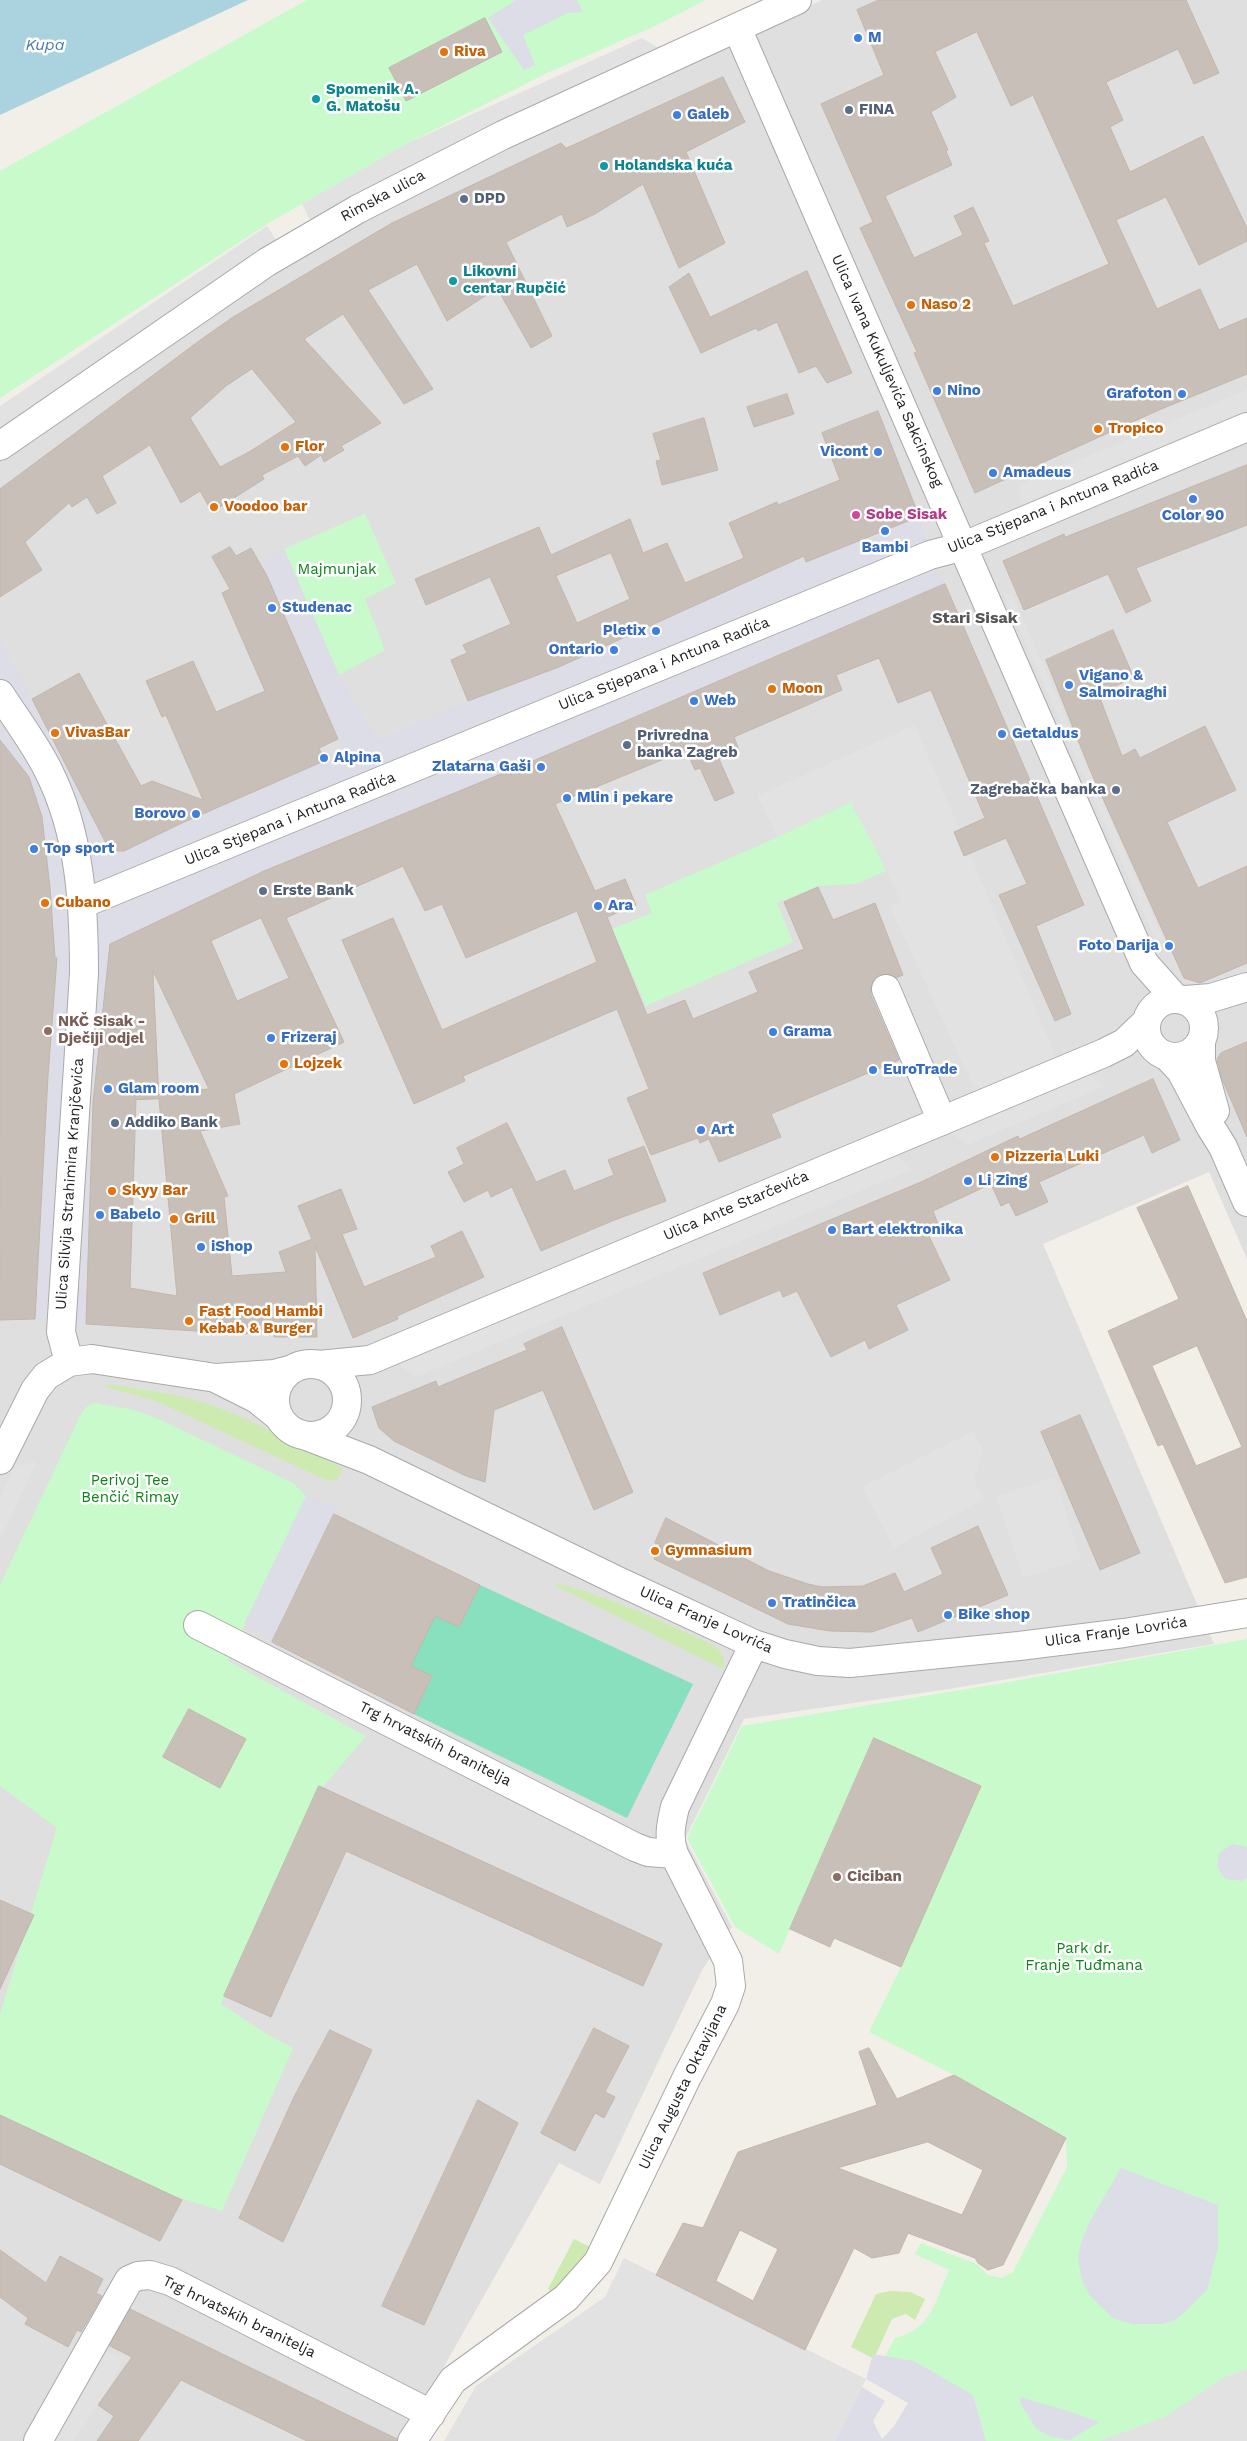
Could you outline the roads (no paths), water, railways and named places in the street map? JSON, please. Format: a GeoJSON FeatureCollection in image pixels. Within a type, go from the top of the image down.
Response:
{"type":"FeatureCollection","features":[{"type":"Feature","properties":{"kind":"street","name":"Rimska ulica"},"geometry":{"type":"LineString","coordinates":[[0,446],[266,262],[350,214],[504,135],[797,0]]}},
{"type":"Feature","properties":{"kind":"street","name":"Ulica Ivana Kukuljevića Sakcinskog"},"geometry":{"type":"LineString","coordinates":[[737,28],[1144,963],[1181,1000]]}},
{"type":"Feature","properties":{"kind":"street","name":"Ulica Stjepana i Antuna Radića"},"geometry":{"type":"LineString","coordinates":[[82,904],[930,555],[964,546],[1247,427]]}},
{"type":"Feature","properties":{"kind":"street","name":"Ulica Silvija Strahimira Kranjčevića"},"geometry":{"type":"LineString","coordinates":[[0,694],[49,771],[65,811],[78,866],[82,904],[84,973],[60,1332],[68,1362]]}},
{"type":"Feature","properties":{"kind":"street","name":"Ulica Ivana Kukuljevića Sakcinskog"},"geometry":{"type":"LineString","coordinates":[[1144,963],[1148,1018]]}},
{"type":"Feature","properties":{"kind":"street"},"geometry":{"type":"LineString","coordinates":[[1245,988],[1211,998],[1160,1003],[1148,1018],[1148,1040],[1181,1071],[1203,1114],[1223,1147],[1247,1202]]}},
{"type":"Feature","properties":{"kind":"street"},"geometry":{"type":"LineString","coordinates":[[1164,1055],[1187,1055],[1203,1038],[1217,1012],[1245,988]]}},
{"type":"Feature","properties":{"kind":"street"},"geometry":{"type":"LineString","coordinates":[[886,989],[942,1121]]}},
{"type":"Feature","properties":{"kind":"street"},"geometry":{"type":"LineString","coordinates":[[1181,1000],[1193,1004],[1203,1017],[1201,1061],[1223,1147]]}},
{"type":"Feature","properties":{"kind":"street","name":"Ulica Ante Starčevića"},"geometry":{"type":"LineString","coordinates":[[68,1362],[92,1359],[216,1378],[274,1374],[306,1367],[370,1360],[1104,1054],[1124,1043],[1148,1018]]}},
{"type":"Feature","properties":{"kind":"street","name":"Ulica Ante Starčevića"},"geometry":{"type":"LineString","coordinates":[[1104,1054],[1139,1050],[1164,1055]]}},
{"type":"Feature","properties":{"kind":"street","name":"Ulica Ante Starčevića"},"geometry":{"type":"LineString","coordinates":[[347,1404],[349,1387],[355,1376],[370,1360]]}},
{"type":"Feature","properties":{"kind":"street"},"geometry":{"type":"LineString","coordinates":[[0,1460],[35,1390],[46,1376],[68,1362]]}},
{"type":"Feature","properties":{"kind":"street"},"geometry":{"type":"LineString","coordinates":[[306,1367],[330,1369],[339,1377],[345,1387],[347,1404],[341,1421],[332,1430],[321,1435],[309,1437],[291,1430],[278,1416],[275,1405],[277,1389],[285,1375],[306,1367]]}},
{"type":"Feature","properties":{"kind":"street","name":"Ulica Ante Starčevića"},"geometry":{"type":"LineString","coordinates":[[216,1378],[258,1399],[278,1416]]}},
{"type":"Feature","properties":{"kind":"street","name":"Ulica Franje Lovrića"},"geometry":{"type":"LineString","coordinates":[[347,1404],[354,1440],[369,1460]]}},
{"type":"Feature","properties":{"kind":"street","name":"Ulica Franje Lovrića"},"geometry":{"type":"LineString","coordinates":[[309,1437],[369,1460],[618,1582],[754,1644],[785,1654],[818,1661],[850,1663],[1038,1644],[1124,1633],[1247,1613]]}},
{"type":"Feature","properties":{"kind":"street","name":"Trg hrvatskih branitelja"},"geometry":{"type":"LineString","coordinates":[[198,1625],[635,1847],[648,1852],[674,1854]]}},
{"type":"Feature","properties":{"kind":"street","name":"Ulica Augusta Oktavijana"},"geometry":{"type":"LineString","coordinates":[[412,2441],[453,2380],[561,2302],[598,2262],[687,2077],[725,2004],[731,1986],[728,1961],[674,1854],[669,1840],[675,1807],[754,1644]]}},
{"type":"Feature","properties":{"kind":"street","name":"Trg hrvatskih branitelja"},"geometry":{"type":"LineString","coordinates":[[38,2441],[128,2280],[143,2276],[170,2281],[254,2322],[431,2414]]}},
{"type":"Feature","properties":{"kind":"water","name":"Kupa"},"geometry":{"type":"Polygon","coordinates":[[[0,0],[248,0],[0,115],[0,0]]]}},
{"type":"Feature","properties":{"kind":"place","name":"M"},"geometry":{"type":"Point","coordinates":[858,38]}},
{"type":"Feature","properties":{"kind":"place","name":"Riva"},"geometry":{"type":"Point","coordinates":[444,52]}},
{"type":"Feature","properties":{"kind":"place","name":"Spomenik A. G. Matošu"},"geometry":{"type":"Point","coordinates":[316,99]}},
{"type":"Feature","properties":{"kind":"place","name":"FINA"},"geometry":{"type":"Point","coordinates":[849,110]}},
{"type":"Feature","properties":{"kind":"place","name":"Galeb"},"geometry":{"type":"Point","coordinates":[677,115]}},
{"type":"Feature","properties":{"kind":"place","name":"Holandska kuća"},"geometry":{"type":"Point","coordinates":[604,166]}},
{"type":"Feature","properties":{"kind":"place","name":"DPD"},"geometry":{"type":"Point","coordinates":[464,199]}},
{"type":"Feature","properties":{"kind":"place","name":"Likovni centar Rupčić"},"geometry":{"type":"Point","coordinates":[453,281]}},
{"type":"Feature","properties":{"kind":"place","name":"Naso 2"},"geometry":{"type":"Point","coordinates":[911,305]}},
{"type":"Feature","properties":{"kind":"place","name":"Nino"},"geometry":{"type":"Point","coordinates":[937,391]}},
{"type":"Feature","properties":{"kind":"place","name":"Grafoton"},"geometry":{"type":"Point","coordinates":[1182,394]}},
{"type":"Feature","properties":{"kind":"place","name":"Tropico"},"geometry":{"type":"Point","coordinates":[1098,429]}},
{"type":"Feature","properties":{"kind":"place","name":"Flor"},"geometry":{"type":"Point","coordinates":[285,447]}},
{"type":"Feature","properties":{"kind":"place","name":"Vicont"},"geometry":{"type":"Point","coordinates":[878,452]}},
{"type":"Feature","properties":{"kind":"place","name":"Amadeus"},"geometry":{"type":"Point","coordinates":[993,473]}},
{"type":"Feature","properties":{"kind":"place","name":"Color 90"},"geometry":{"type":"Point","coordinates":[1193,499]}},
{"type":"Feature","properties":{"kind":"place","name":"Voodoo bar"},"geometry":{"type":"Point","coordinates":[214,507]}},
{"type":"Feature","properties":{"kind":"place","name":"Sobe Sisak"},"geometry":{"type":"Point","coordinates":[856,515]}},
{"type":"Feature","properties":{"kind":"place","name":"Bambi"},"geometry":{"type":"Point","coordinates":[885,531]}},
{"type":"Feature","properties":{"kind":"place","name":"Studenac"},"geometry":{"type":"Point","coordinates":[272,608]}},
{"type":"Feature","properties":{"kind":"place","name":"Pletix"},"geometry":{"type":"Point","coordinates":[656,631]}},
{"type":"Feature","properties":{"kind":"place","name":"Ontario"},"geometry":{"type":"Point","coordinates":[614,650]}},
{"type":"Feature","properties":{"kind":"place","name":"Vigano & Salmoiraghi"},"geometry":{"type":"Point","coordinates":[1069,685]}},
{"type":"Feature","properties":{"kind":"place","name":"Moon"},"geometry":{"type":"Point","coordinates":[772,689]}},
{"type":"Feature","properties":{"kind":"place","name":"Web"},"geometry":{"type":"Point","coordinates":[694,701]}},
{"type":"Feature","properties":{"kind":"place","name":"VivasBar"},"geometry":{"type":"Point","coordinates":[55,733]}},
{"type":"Feature","properties":{"kind":"place","name":"Getaldus"},"geometry":{"type":"Point","coordinates":[1002,734]}},
{"type":"Feature","properties":{"kind":"place","name":"Privredna banka Zagreb"},"geometry":{"type":"Point","coordinates":[627,745]}},
{"type":"Feature","properties":{"kind":"place","name":"Alpina"},"geometry":{"type":"Point","coordinates":[324,758]}},
{"type":"Feature","properties":{"kind":"place","name":"Zlatarna Gaši"},"geometry":{"type":"Point","coordinates":[541,767]}},
{"type":"Feature","properties":{"kind":"place","name":"Zagrebačka banka"},"geometry":{"type":"Point","coordinates":[1116,790]}},
{"type":"Feature","properties":{"kind":"place","name":"Mlin i pekare"},"geometry":{"type":"Point","coordinates":[567,798]}},
{"type":"Feature","properties":{"kind":"place","name":"Borovo"},"geometry":{"type":"Point","coordinates":[196,814]}},
{"type":"Feature","properties":{"kind":"place","name":"Top sport"},"geometry":{"type":"Point","coordinates":[34,849]}},
{"type":"Feature","properties":{"kind":"place","name":"Erste Bank"},"geometry":{"type":"Point","coordinates":[263,891]}},
{"type":"Feature","properties":{"kind":"place","name":"Cubano"},"geometry":{"type":"Point","coordinates":[45,903]}},
{"type":"Feature","properties":{"kind":"place","name":"Ara"},"geometry":{"type":"Point","coordinates":[598,906]}},
{"type":"Feature","properties":{"kind":"place","name":"Foto Darija"},"geometry":{"type":"Point","coordinates":[1169,946]}},
{"type":"Feature","properties":{"kind":"place","name":"NKČ Sisak - Dječiji odjel"},"geometry":{"type":"Point","coordinates":[48,1031]}},
{"type":"Feature","properties":{"kind":"place","name":"Grama"},"geometry":{"type":"Point","coordinates":[773,1032]}},
{"type":"Feature","properties":{"kind":"place","name":"Frizeraj"},"geometry":{"type":"Point","coordinates":[271,1038]}},
{"type":"Feature","properties":{"kind":"place","name":"Lojzek"},"geometry":{"type":"Point","coordinates":[284,1064]}},
{"type":"Feature","properties":{"kind":"place","name":"EuroTrade"},"geometry":{"type":"Point","coordinates":[873,1070]}},
{"type":"Feature","properties":{"kind":"place","name":"Glam room"},"geometry":{"type":"Point","coordinates":[108,1089]}},
{"type":"Feature","properties":{"kind":"place","name":"Addiko Bank"},"geometry":{"type":"Point","coordinates":[115,1123]}},
{"type":"Feature","properties":{"kind":"place","name":"Art"},"geometry":{"type":"Point","coordinates":[701,1130]}},
{"type":"Feature","properties":{"kind":"place","name":"Pizzeria Luki"},"geometry":{"type":"Point","coordinates":[995,1157]}},
{"type":"Feature","properties":{"kind":"place","name":"Li Zing"},"geometry":{"type":"Point","coordinates":[968,1181]}},
{"type":"Feature","properties":{"kind":"place","name":"Skyy Bar"},"geometry":{"type":"Point","coordinates":[112,1191]}},
{"type":"Feature","properties":{"kind":"place","name":"Babelo"},"geometry":{"type":"Point","coordinates":[100,1215]}},
{"type":"Feature","properties":{"kind":"place","name":"Grill"},"geometry":{"type":"Point","coordinates":[174,1219]}},
{"type":"Feature","properties":{"kind":"place","name":"Bart elektronika"},"geometry":{"type":"Point","coordinates":[832,1230]}},
{"type":"Feature","properties":{"kind":"place","name":"iShop"},"geometry":{"type":"Point","coordinates":[201,1247]}},
{"type":"Feature","properties":{"kind":"place","name":"Fast Food Hambi Kebab & Burger"},"geometry":{"type":"Point","coordinates":[189,1321]}},
{"type":"Feature","properties":{"kind":"place","name":"Gymnasium"},"geometry":{"type":"Point","coordinates":[655,1551]}},
{"type":"Feature","properties":{"kind":"place","name":"Tratinčica"},"geometry":{"type":"Point","coordinates":[772,1603]}},
{"type":"Feature","properties":{"kind":"place","name":"Bike shop"},"geometry":{"type":"Point","coordinates":[948,1615]}},
{"type":"Feature","properties":{"kind":"place","name":"Ciciban"},"geometry":{"type":"Point","coordinates":[837,1877]}},
{"type":"Feature","properties":{"kind":"district","name":"Stari Sisak"},"geometry":{"type":"Point","coordinates":[975,618]}},
{"type":"Feature","properties":{"kind":"park label","name":"Majmunjak"},"geometry":{"type":"Point","coordinates":[337,570]}},
{"type":"Feature","properties":{"kind":"park label","name":"Perivoj Tee Benčić Rimay"},"geometry":{"type":"Point","coordinates":[130,1490]}},
{"type":"Feature","properties":{"kind":"park label","name":"Park dr. Franje Tuđmana"},"geometry":{"type":"Point","coordinates":[1084,1958]}}]}
